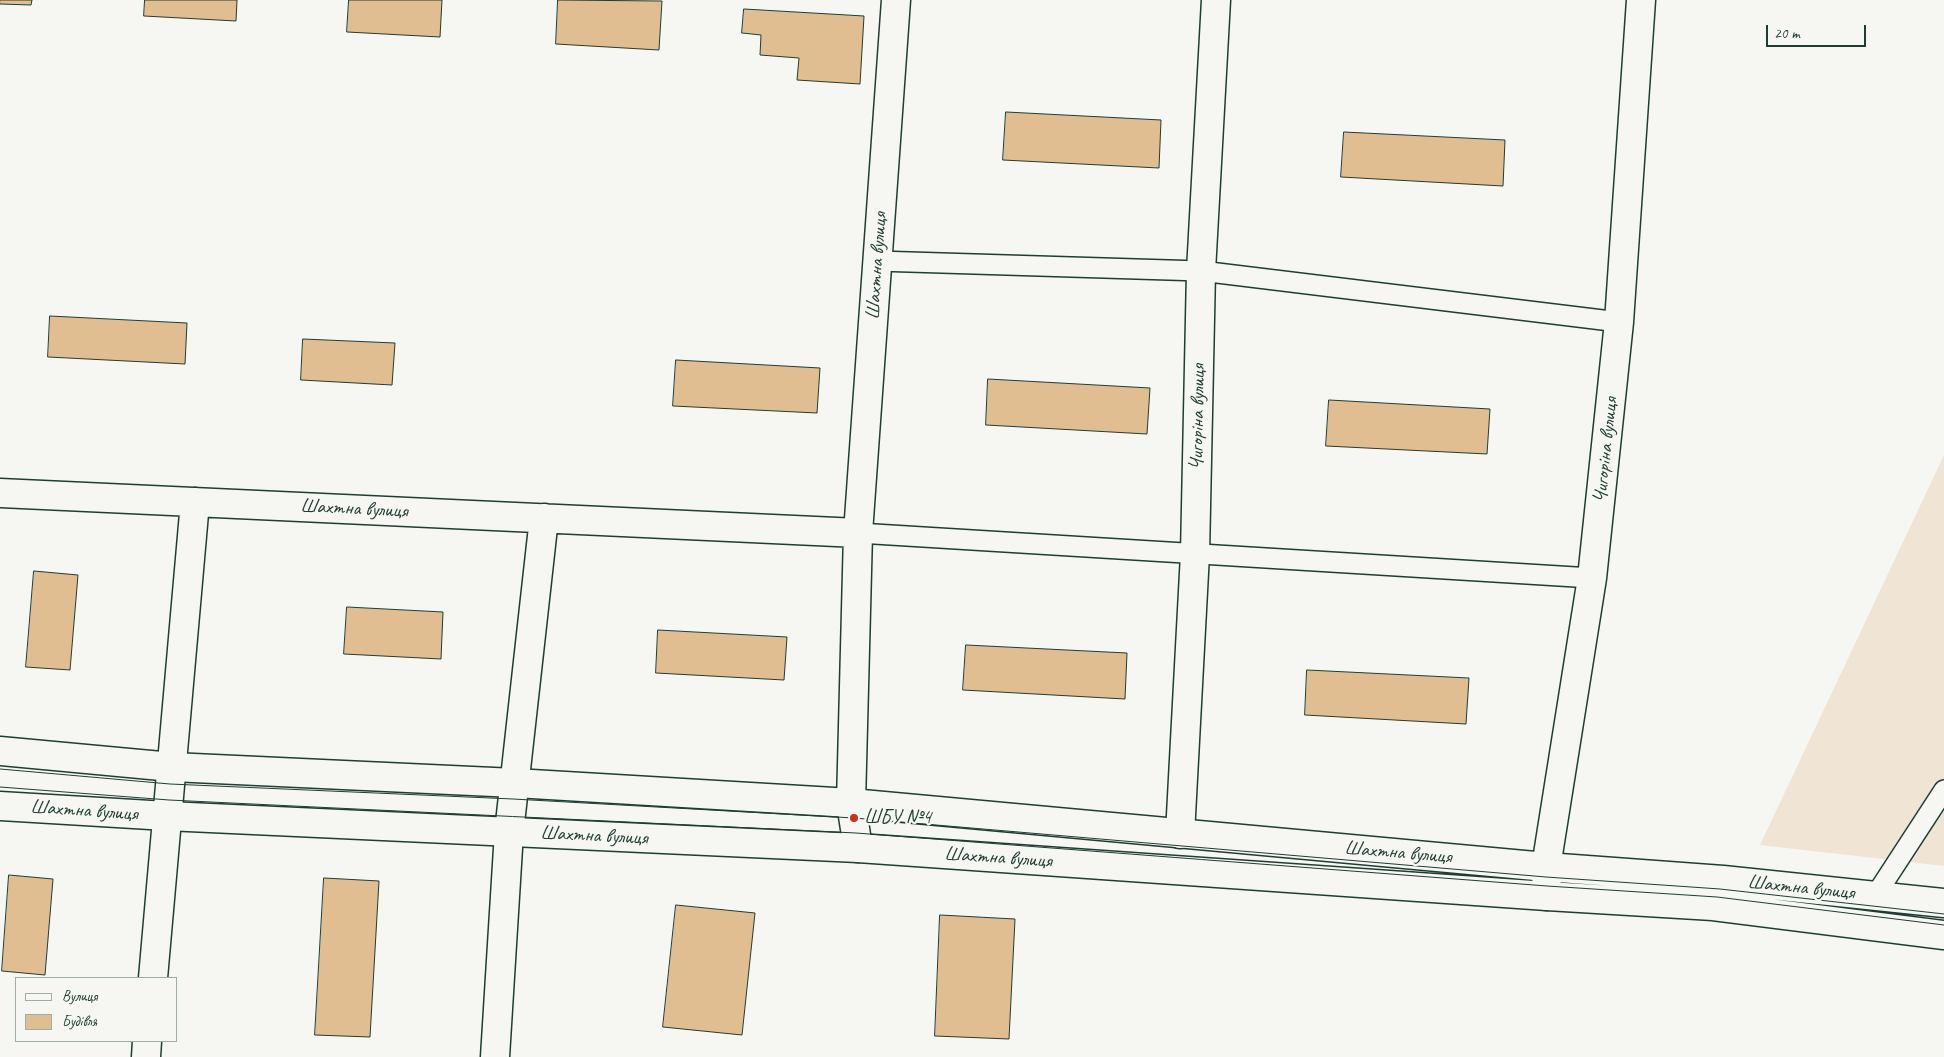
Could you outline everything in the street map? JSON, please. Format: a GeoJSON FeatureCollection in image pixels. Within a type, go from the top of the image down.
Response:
{"type":"FeatureCollection","features":[{"type":"Feature","properties":{"kind":"street","name":"Шахтна вулиця"},"geometry":{"type":"LineString","coordinates":[[858,848],[852,803],[858,533],[896,0]]}},
{"type":"Feature","properties":{"kind":"street","name":"Чигоріна вулиця"},"geometry":{"type":"LineString","coordinates":[[1180,834],[1195,554],[1201,271],[1216,0]]}},
{"type":"Feature","properties":{"kind":"street","name":"Чигоріна вулиця"},"geometry":{"type":"LineString","coordinates":[[1547,896],[1546,867],[1592,578],[1620,322],[1640,0]]}},
{"type":"Feature","properties":{"kind":"street","name":"Шахтна вулиця"},"geometry":{"type":"LineString","coordinates":[[0,493],[858,533]]}},
{"type":"Feature","properties":{"kind":"street","name":"Шахтна вулиця"},"geometry":{"type":"LineString","coordinates":[[153,977],[195,502]]}},
{"type":"Feature","properties":{"kind":"street"},"geometry":{"type":"LineString","coordinates":[[495,1057],[509,832],[544,518]]}},
{"type":"Feature","properties":{"kind":"street","name":"Шахтна вулиця"},"geometry":{"type":"LineString","coordinates":[[0,751],[172,767],[515,783],[852,803],[1546,867],[1723,880],[1944,903]]}},
{"type":"Feature","properties":{"kind":"street","name":"Шахтна вулиця"},"geometry":{"type":"LineString","coordinates":[[0,806],[167,816],[858,848],[1713,906],[1944,935]]}},
{"type":"Feature","properties":{"kind":"street"},"geometry":{"type":"LineString","coordinates":[[146,1057],[147,1042]]}},
{"type":"Feature","properties":{"kind":"lane"},"geometry":{"type":"LineString","coordinates":[[877,261],[1201,271],[1620,322]]}},
{"type":"Feature","properties":{"kind":"lane"},"geometry":{"type":"LineString","coordinates":[[858,533],[1592,578]]}},
{"type":"Feature","properties":{"kind":"lane"},"geometry":{"type":"LineString","coordinates":[[1875,896],[1944,790]]}},
{"type":"Feature","properties":{"kind":"shaded area"},"geometry":{"type":"Polygon","coordinates":[[[1944,455],[1944,866],[1760,845],[1944,455]]]}},
{"type":"Feature","properties":{"kind":"building"},"geometry":{"type":"Polygon","coordinates":[[[0,0],[32,0],[31,5],[0,4],[0,0]]]}},
{"type":"Feature","properties":{"kind":"building"},"geometry":{"type":"Polygon","coordinates":[[[145,0],[237,0],[236,21],[144,16],[145,0]]]}},
{"type":"Feature","properties":{"kind":"building"},"geometry":{"type":"Polygon","coordinates":[[[349,0],[442,0],[440,37],[347,32],[349,0]]]}},
{"type":"Feature","properties":{"kind":"building"},"geometry":{"type":"Polygon","coordinates":[[[558,0],[662,1],[659,50],[556,44],[558,0]]]}},
{"type":"Feature","properties":{"kind":"building"},"geometry":{"type":"Polygon","coordinates":[[[744,9],[864,16],[860,84],[797,80],[799,58],[760,55],[761,35],[742,33],[744,9]]]}},
{"type":"Feature","properties":{"kind":"building"},"geometry":{"type":"Polygon","coordinates":[[[1006,112],[1161,120],[1159,168],[1003,160],[1006,112]]]}},
{"type":"Feature","properties":{"kind":"building"},"geometry":{"type":"Polygon","coordinates":[[[1344,132],[1505,140],[1503,186],[1341,177],[1344,132]]]}},
{"type":"Feature","properties":{"kind":"building"},"geometry":{"type":"Polygon","coordinates":[[[50,316],[187,323],[185,364],[48,357],[50,316]]]}},
{"type":"Feature","properties":{"kind":"building"},"geometry":{"type":"Polygon","coordinates":[[[303,339],[395,343],[392,385],[301,380],[303,339]]]}},
{"type":"Feature","properties":{"kind":"building"},"geometry":{"type":"Polygon","coordinates":[[[676,360],[820,368],[817,413],[673,406],[676,360]]]}},
{"type":"Feature","properties":{"kind":"building"},"geometry":{"type":"Polygon","coordinates":[[[988,379],[1150,388],[1147,434],[986,425],[988,379]]]}},
{"type":"Feature","properties":{"kind":"building"},"geometry":{"type":"Polygon","coordinates":[[[1329,400],[1490,409],[1487,454],[1326,446],[1329,400]]]}},
{"type":"Feature","properties":{"kind":"building"},"geometry":{"type":"Polygon","coordinates":[[[34,571],[78,575],[70,670],[26,667],[34,571]]]}},
{"type":"Feature","properties":{"kind":"building"},"geometry":{"type":"Polygon","coordinates":[[[347,607],[443,612],[441,659],[344,654],[347,607]]]}},
{"type":"Feature","properties":{"kind":"building"},"geometry":{"type":"Polygon","coordinates":[[[658,630],[787,637],[784,680],[656,673],[658,630]]]}},
{"type":"Feature","properties":{"kind":"building"},"geometry":{"type":"Polygon","coordinates":[[[966,645],[1127,653],[1125,699],[963,690],[966,645]]]}},
{"type":"Feature","properties":{"kind":"building"},"geometry":{"type":"Polygon","coordinates":[[[1307,670],[1469,678],[1466,724],[1305,715],[1307,670]]]}},
{"type":"Feature","properties":{"kind":"building"},"geometry":{"type":"Polygon","coordinates":[[[9,875],[53,879],[45,975],[2,971],[9,875]]]}},
{"type":"Feature","properties":{"kind":"building"},"geometry":{"type":"Polygon","coordinates":[[[324,878],[379,881],[370,1037],[315,1035],[324,878]]]}},
{"type":"Feature","properties":{"kind":"building"},"geometry":{"type":"Polygon","coordinates":[[[676,905],[755,913],[742,1035],[663,1027],[676,905]]]}},
{"type":"Feature","properties":{"kind":"building"},"geometry":{"type":"Polygon","coordinates":[[[940,915],[1015,919],[1009,1039],[935,1036],[940,915]]]}},
{"type":"Feature","properties":{"kind":"tram line"},"geometry":{"type":"LineString","coordinates":[[0,769],[170,784],[513,799],[854,818],[1546,877],[1720,889],[1944,914]]}},
{"type":"Feature","properties":{"kind":"tram line"},"geometry":{"type":"LineString","coordinates":[[0,787],[169,800],[856,833],[1547,886],[1717,897],[1944,925]]}},
{"type":"Feature","properties":{"kind":"place","name":"ШБУ №4"},"geometry":{"type":"Point","coordinates":[854,818]}}]}
